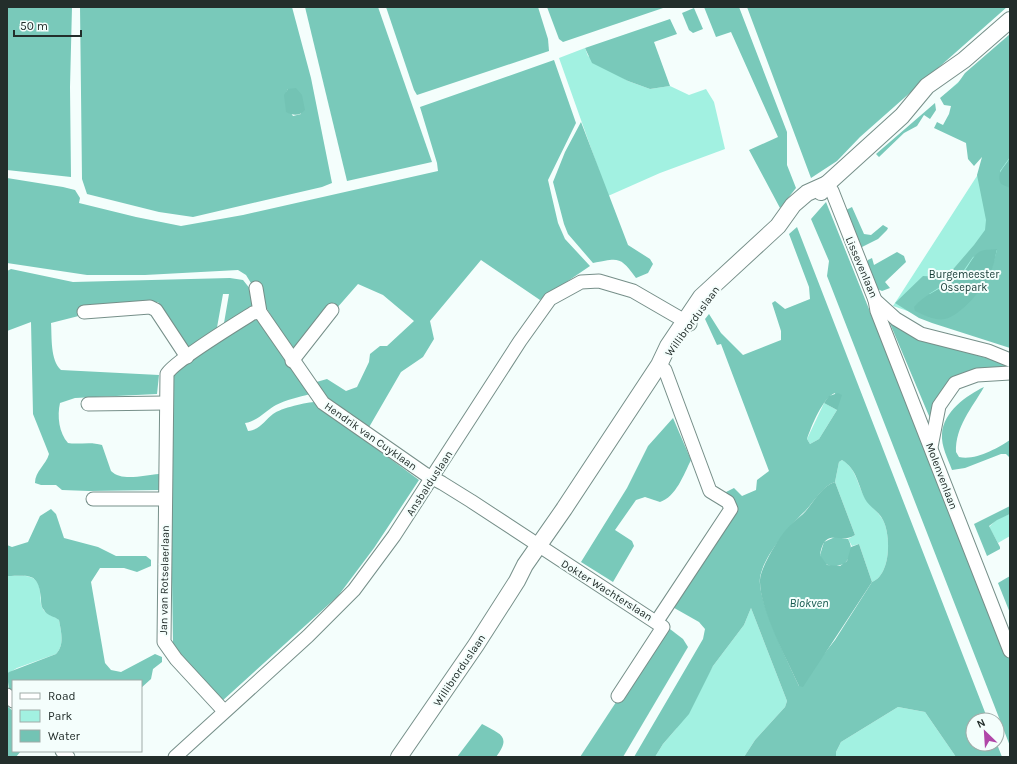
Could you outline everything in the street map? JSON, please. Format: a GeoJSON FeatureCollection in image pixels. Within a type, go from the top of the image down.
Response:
{"type":"FeatureCollection","features":[{"type":"Feature","properties":{"kind":"main road","name":"Willibrorduslaan"},"geometry":{"type":"LineString","coordinates":[[399,757],[476,645],[517,581],[525,565],[540,547],[659,365],[668,346],[687,323],[701,297],[778,226],[793,206],[807,193],[827,184],[902,116],[916,109],[934,95],[964,60],[1010,20]]}},
{"type":"Feature","properties":{"kind":"street","name":"Lissevenlaan"},"geometry":{"type":"LineString","coordinates":[[827,184],[832,190],[875,300],[896,319],[921,334],[988,351],[1010,360]]}},
{"type":"Feature","properties":{"kind":"street","name":"Ansbalduslaan"},"geometry":{"type":"LineString","coordinates":[[175,757],[308,636],[354,590],[394,536],[540,311],[550,299],[581,282],[599,281],[633,291],[687,323]]}},
{"type":"Feature","properties":{"kind":"street"},"geometry":{"type":"LineString","coordinates":[[256,288],[260,312],[292,361],[332,310]]}},
{"type":"Feature","properties":{"kind":"street","name":"Molenvenlaan"},"geometry":{"type":"LineString","coordinates":[[875,300],[1010,651]]}},
{"type":"Feature","properties":{"kind":"street"},"geometry":{"type":"LineString","coordinates":[[84,312],[150,307],[156,310],[187,357]]}},
{"type":"Feature","properties":{"kind":"street","name":"Jan van Rotselaerlaan"},"geometry":{"type":"LineString","coordinates":[[224,711],[176,659],[164,642],[167,374],[172,367],[253,313],[260,312]]}},
{"type":"Feature","properties":{"kind":"street","name":"Hendrik van Cuyklaan"},"geometry":{"type":"LineString","coordinates":[[292,361],[323,404],[433,478],[454,490],[540,547]]}},
{"type":"Feature","properties":{"kind":"street"},"geometry":{"type":"LineString","coordinates":[[656,622],[731,509],[728,502],[710,491],[665,370],[659,365]]}},
{"type":"Feature","properties":{"kind":"street"},"geometry":{"type":"LineString","coordinates":[[931,447],[938,406],[955,384],[977,374],[1010,373]]}},
{"type":"Feature","properties":{"kind":"street"},"geometry":{"type":"LineString","coordinates":[[88,404],[166,403]]}},
{"type":"Feature","properties":{"kind":"street"},"geometry":{"type":"LineString","coordinates":[[93,499],[165,498]]}},
{"type":"Feature","properties":{"kind":"street","name":"Dokter Wachterslaan"},"geometry":{"type":"LineString","coordinates":[[540,547],[663,627],[618,696]]}},
{"type":"Feature","properties":{"kind":"green space","name":"Burgemeester Ossepark"},"geometry":{"type":"Polygon","coordinates":[[[1010,35],[1010,346],[893,306],[995,148],[944,95],[1010,35]]]}},
{"type":"Feature","properties":{"kind":"green space"},"geometry":{"type":"Polygon","coordinates":[[[585,48],[588,56],[628,81],[650,89],[670,86],[689,95],[706,89],[714,102],[725,149],[660,173],[608,196],[559,58],[585,48]]]}},
{"type":"Feature","properties":{"kind":"green space"},"geometry":{"type":"Polygon","coordinates":[[[824,403],[837,410],[819,439],[810,444],[807,439],[824,403]]]}},
{"type":"Feature","properties":{"kind":"green space"},"geometry":{"type":"Polygon","coordinates":[[[842,460],[847,463],[853,471],[866,500],[881,517],[886,527],[888,554],[886,563],[878,578],[872,582],[859,544],[852,546],[848,539],[855,535],[835,482],[839,462],[842,460]]]}},
{"type":"Feature","properties":{"kind":"green space"},"geometry":{"type":"Polygon","coordinates":[[[1010,514],[1010,536],[998,543],[989,527],[997,519],[1010,514]]]}},
{"type":"Feature","properties":{"kind":"green space"},"geometry":{"type":"Polygon","coordinates":[[[7,576],[29,576],[37,581],[43,610],[59,620],[62,638],[61,647],[56,654],[17,668],[7,674],[7,576]]]}},
{"type":"Feature","properties":{"kind":"green space"},"geometry":{"type":"Polygon","coordinates":[[[751,608],[787,701],[785,707],[755,740],[744,757],[655,757],[663,744],[676,729],[713,666],[744,625],[751,608]]]}},
{"type":"Feature","properties":{"kind":"green space"},"geometry":{"type":"Polygon","coordinates":[[[898,707],[925,712],[956,757],[836,757],[836,752],[841,742],[898,707]]]}},
{"type":"Feature","properties":{"kind":"shaded area"},"geometry":{"type":"Polygon","coordinates":[[[7,7],[72,7],[70,87],[71,177],[7,170],[7,7]]]}},
{"type":"Feature","properties":{"kind":"shaded area"},"geometry":{"type":"Polygon","coordinates":[[[80,7],[292,7],[311,78],[332,183],[322,187],[193,217],[159,212],[87,194],[82,179],[80,7]],[[288,89],[285,96],[287,106],[293,116],[301,114],[288,89]]]}},
{"type":"Feature","properties":{"kind":"shaded area"},"geometry":{"type":"Polygon","coordinates":[[[305,7],[378,7],[432,162],[347,181],[305,7]]]}},
{"type":"Feature","properties":{"kind":"shaded area"},"geometry":{"type":"Polygon","coordinates":[[[386,7],[538,7],[548,39],[549,51],[417,95],[386,7]]]}},
{"type":"Feature","properties":{"kind":"shaded area"},"geometry":{"type":"Polygon","coordinates":[[[547,7],[666,7],[563,42],[559,39],[547,7]]]}},
{"type":"Feature","properties":{"kind":"shaded area"},"geometry":{"type":"Polygon","coordinates":[[[704,7],[739,7],[787,132],[787,165],[796,188],[780,208],[749,150],[778,137],[731,32],[716,37],[704,7]]]}},
{"type":"Feature","properties":{"kind":"shaded area"},"geometry":{"type":"Polygon","coordinates":[[[747,7],[1007,7],[860,137],[837,161],[811,178],[747,7]]]}},
{"type":"Feature","properties":{"kind":"shaded area"},"geometry":{"type":"Polygon","coordinates":[[[694,8],[703,29],[693,33],[689,30],[682,13],[694,8]]]}},
{"type":"Feature","properties":{"kind":"shaded area"},"geometry":{"type":"Polygon","coordinates":[[[670,19],[677,34],[654,42],[670,86],[650,89],[628,81],[592,63],[585,48],[670,19]]]}},
{"type":"Feature","properties":{"kind":"shaded area","name":"Burgemeester Ossepark"},"geometry":{"type":"Polygon","coordinates":[[[1010,34],[1010,157],[1000,171],[1006,185],[1010,188],[1010,348],[919,318],[895,303],[923,276],[940,277],[949,274],[985,230],[986,220],[977,175],[982,157],[974,166],[968,159],[966,143],[934,128],[937,122],[943,125],[949,114],[951,106],[944,105],[940,98],[958,83],[965,73],[1010,34]],[[997,250],[973,257],[962,273],[929,294],[972,298],[990,274],[997,250]]]}},
{"type":"Feature","properties":{"kind":"shaded area"},"geometry":{"type":"Polygon","coordinates":[[[554,60],[576,123],[548,180],[558,223],[565,239],[590,266],[540,300],[481,260],[430,321],[434,339],[423,357],[401,372],[368,429],[322,396],[313,383],[327,379],[346,391],[357,387],[369,362],[370,354],[380,346],[387,346],[414,321],[383,295],[358,284],[322,325],[293,351],[246,275],[238,270],[145,275],[87,275],[7,263],[7,178],[75,190],[80,198],[79,203],[181,226],[243,215],[438,171],[437,163],[420,107],[554,60]]]}},
{"type":"Feature","properties":{"kind":"shaded area"},"geometry":{"type":"Polygon","coordinates":[[[935,103],[936,110],[930,119],[924,115],[917,126],[904,133],[879,157],[876,154],[935,103]]]}},
{"type":"Feature","properties":{"kind":"shaded area"},"geometry":{"type":"Polygon","coordinates":[[[581,122],[628,245],[650,259],[653,264],[648,273],[636,278],[622,262],[618,260],[593,263],[568,234],[564,224],[553,182],[565,152],[581,122]]]}},
{"type":"Feature","properties":{"kind":"shaded area"},"geometry":{"type":"Polygon","coordinates":[[[826,202],[1010,660],[1010,746],[1005,733],[1005,712],[997,712],[827,276],[829,261],[811,219],[826,202]]]}},
{"type":"Feature","properties":{"kind":"shaded area"},"geometry":{"type":"Polygon","coordinates":[[[852,207],[864,234],[871,235],[883,225],[888,228],[887,230],[878,239],[860,248],[844,211],[852,207]]]}},
{"type":"Feature","properties":{"kind":"shaded area"},"geometry":{"type":"Polygon","coordinates":[[[797,227],[985,712],[965,712],[965,752],[1000,752],[1002,757],[956,757],[925,712],[898,707],[841,742],[836,752],[836,757],[744,757],[755,740],[785,707],[787,701],[751,608],[744,625],[713,666],[689,714],[663,744],[655,757],[634,757],[703,639],[705,629],[699,622],[669,605],[729,515],[720,495],[734,488],[742,496],[756,490],[757,480],[769,471],[721,344],[717,345],[705,319],[709,314],[721,333],[743,355],[781,340],[781,331],[772,303],[775,301],[785,309],[810,299],[809,287],[789,234],[797,227]],[[835,393],[826,400],[814,420],[807,439],[810,444],[819,439],[837,410],[835,393]],[[842,460],[839,462],[835,482],[830,484],[822,491],[777,543],[766,561],[760,578],[760,588],[768,616],[799,686],[835,640],[872,582],[878,578],[883,571],[888,554],[886,527],[883,520],[867,502],[854,473],[842,460]]]}},
{"type":"Feature","properties":{"kind":"shaded area"},"geometry":{"type":"Polygon","coordinates":[[[897,252],[904,256],[906,262],[885,282],[890,288],[882,291],[873,287],[865,267],[868,260],[872,258],[874,265],[897,252]]]}},
{"type":"Feature","properties":{"kind":"shaded area"},"geometry":{"type":"Polygon","coordinates":[[[11,269],[73,282],[230,278],[243,280],[251,290],[255,304],[250,310],[228,325],[224,323],[229,294],[223,294],[216,333],[190,352],[158,302],[130,303],[51,323],[53,354],[57,366],[61,370],[159,375],[157,394],[75,398],[60,403],[59,413],[61,429],[68,443],[93,443],[102,445],[111,471],[121,476],[134,477],[159,474],[159,490],[62,490],[56,485],[41,485],[35,483],[35,479],[49,454],[33,414],[31,322],[7,331],[7,271],[11,269]]]}},
{"type":"Feature","properties":{"kind":"shaded area"},"geometry":{"type":"Polygon","coordinates":[[[260,318],[310,394],[280,403],[254,420],[245,423],[248,431],[256,429],[277,412],[301,404],[316,402],[320,407],[419,480],[374,548],[338,596],[221,702],[173,643],[169,382],[173,369],[255,319],[260,318]]]}},
{"type":"Feature","properties":{"kind":"shaded area"},"geometry":{"type":"Polygon","coordinates":[[[889,321],[929,341],[1010,365],[1010,369],[965,375],[932,423],[889,321]]]}},
{"type":"Feature","properties":{"kind":"shaded area"},"geometry":{"type":"Polygon","coordinates":[[[984,387],[961,426],[956,443],[956,452],[959,457],[972,457],[993,450],[1010,440],[1010,458],[1006,454],[1001,454],[965,468],[952,470],[942,439],[943,426],[957,405],[984,387]]]}},
{"type":"Feature","properties":{"kind":"shaded area"},"geometry":{"type":"Polygon","coordinates":[[[673,418],[691,460],[679,484],[671,495],[660,502],[645,497],[636,500],[615,530],[632,541],[634,546],[613,582],[581,562],[627,488],[648,446],[673,418]]]}},
{"type":"Feature","properties":{"kind":"shaded area"},"geometry":{"type":"Polygon","coordinates":[[[1010,506],[1010,514],[997,520],[989,526],[1000,549],[987,556],[974,524],[1010,506]]]}},
{"type":"Feature","properties":{"kind":"shaded area"},"geometry":{"type":"Polygon","coordinates":[[[51,509],[56,514],[64,538],[98,547],[116,556],[146,556],[151,560],[151,566],[137,572],[124,568],[100,568],[91,582],[105,663],[111,670],[121,672],[155,654],[162,657],[162,662],[153,669],[151,679],[142,687],[142,680],[12,680],[12,695],[9,690],[7,674],[9,672],[56,654],[61,647],[62,638],[59,620],[47,614],[43,609],[40,590],[35,580],[32,577],[27,576],[7,576],[7,545],[12,547],[28,542],[40,516],[51,509]]]}},
{"type":"Feature","properties":{"kind":"shaded area"},"geometry":{"type":"Polygon","coordinates":[[[835,537],[848,539],[851,546],[851,552],[849,558],[844,564],[833,567],[823,563],[820,555],[824,542],[835,537]]]}},
{"type":"Feature","properties":{"kind":"shaded area"},"geometry":{"type":"Polygon","coordinates":[[[1010,576],[1010,613],[998,583],[1010,576]]]}},
{"type":"Feature","properties":{"kind":"shaded area"},"geometry":{"type":"Polygon","coordinates":[[[666,626],[683,639],[688,647],[623,757],[580,757],[666,626]]]}},
{"type":"Feature","properties":{"kind":"shaded area"},"geometry":{"type":"Polygon","coordinates":[[[7,706],[12,710],[12,752],[20,752],[16,757],[7,757],[7,706]]]}},
{"type":"Feature","properties":{"kind":"shaded area"},"geometry":{"type":"Polygon","coordinates":[[[482,724],[502,736],[503,744],[496,757],[457,757],[482,724]]]}},
{"type":"Feature","properties":{"kind":"water"},"geometry":{"type":"Polygon","coordinates":[[[296,88],[302,95],[305,110],[294,115],[286,112],[284,95],[288,89],[296,88]]]}},
{"type":"Feature","properties":{"kind":"water"},"geometry":{"type":"Polygon","coordinates":[[[1010,157],[1010,188],[1001,184],[999,176],[1010,157]]]}},
{"type":"Feature","properties":{"kind":"water"},"geometry":{"type":"Polygon","coordinates":[[[997,249],[990,274],[983,287],[958,313],[945,319],[937,319],[915,311],[914,307],[925,297],[961,275],[978,253],[983,250],[997,249]]]}},
{"type":"Feature","properties":{"kind":"water"},"geometry":{"type":"Polygon","coordinates":[[[838,393],[842,395],[837,410],[824,403],[829,396],[838,393]]]}},
{"type":"Feature","properties":{"kind":"water","name":"Blokven"},"geometry":{"type":"Polygon","coordinates":[[[835,482],[855,535],[849,538],[833,538],[825,541],[820,555],[827,565],[840,566],[847,561],[851,547],[859,544],[872,582],[803,687],[799,686],[775,634],[764,605],[760,580],[766,562],[782,535],[803,514],[821,491],[835,482]]]}}]}
